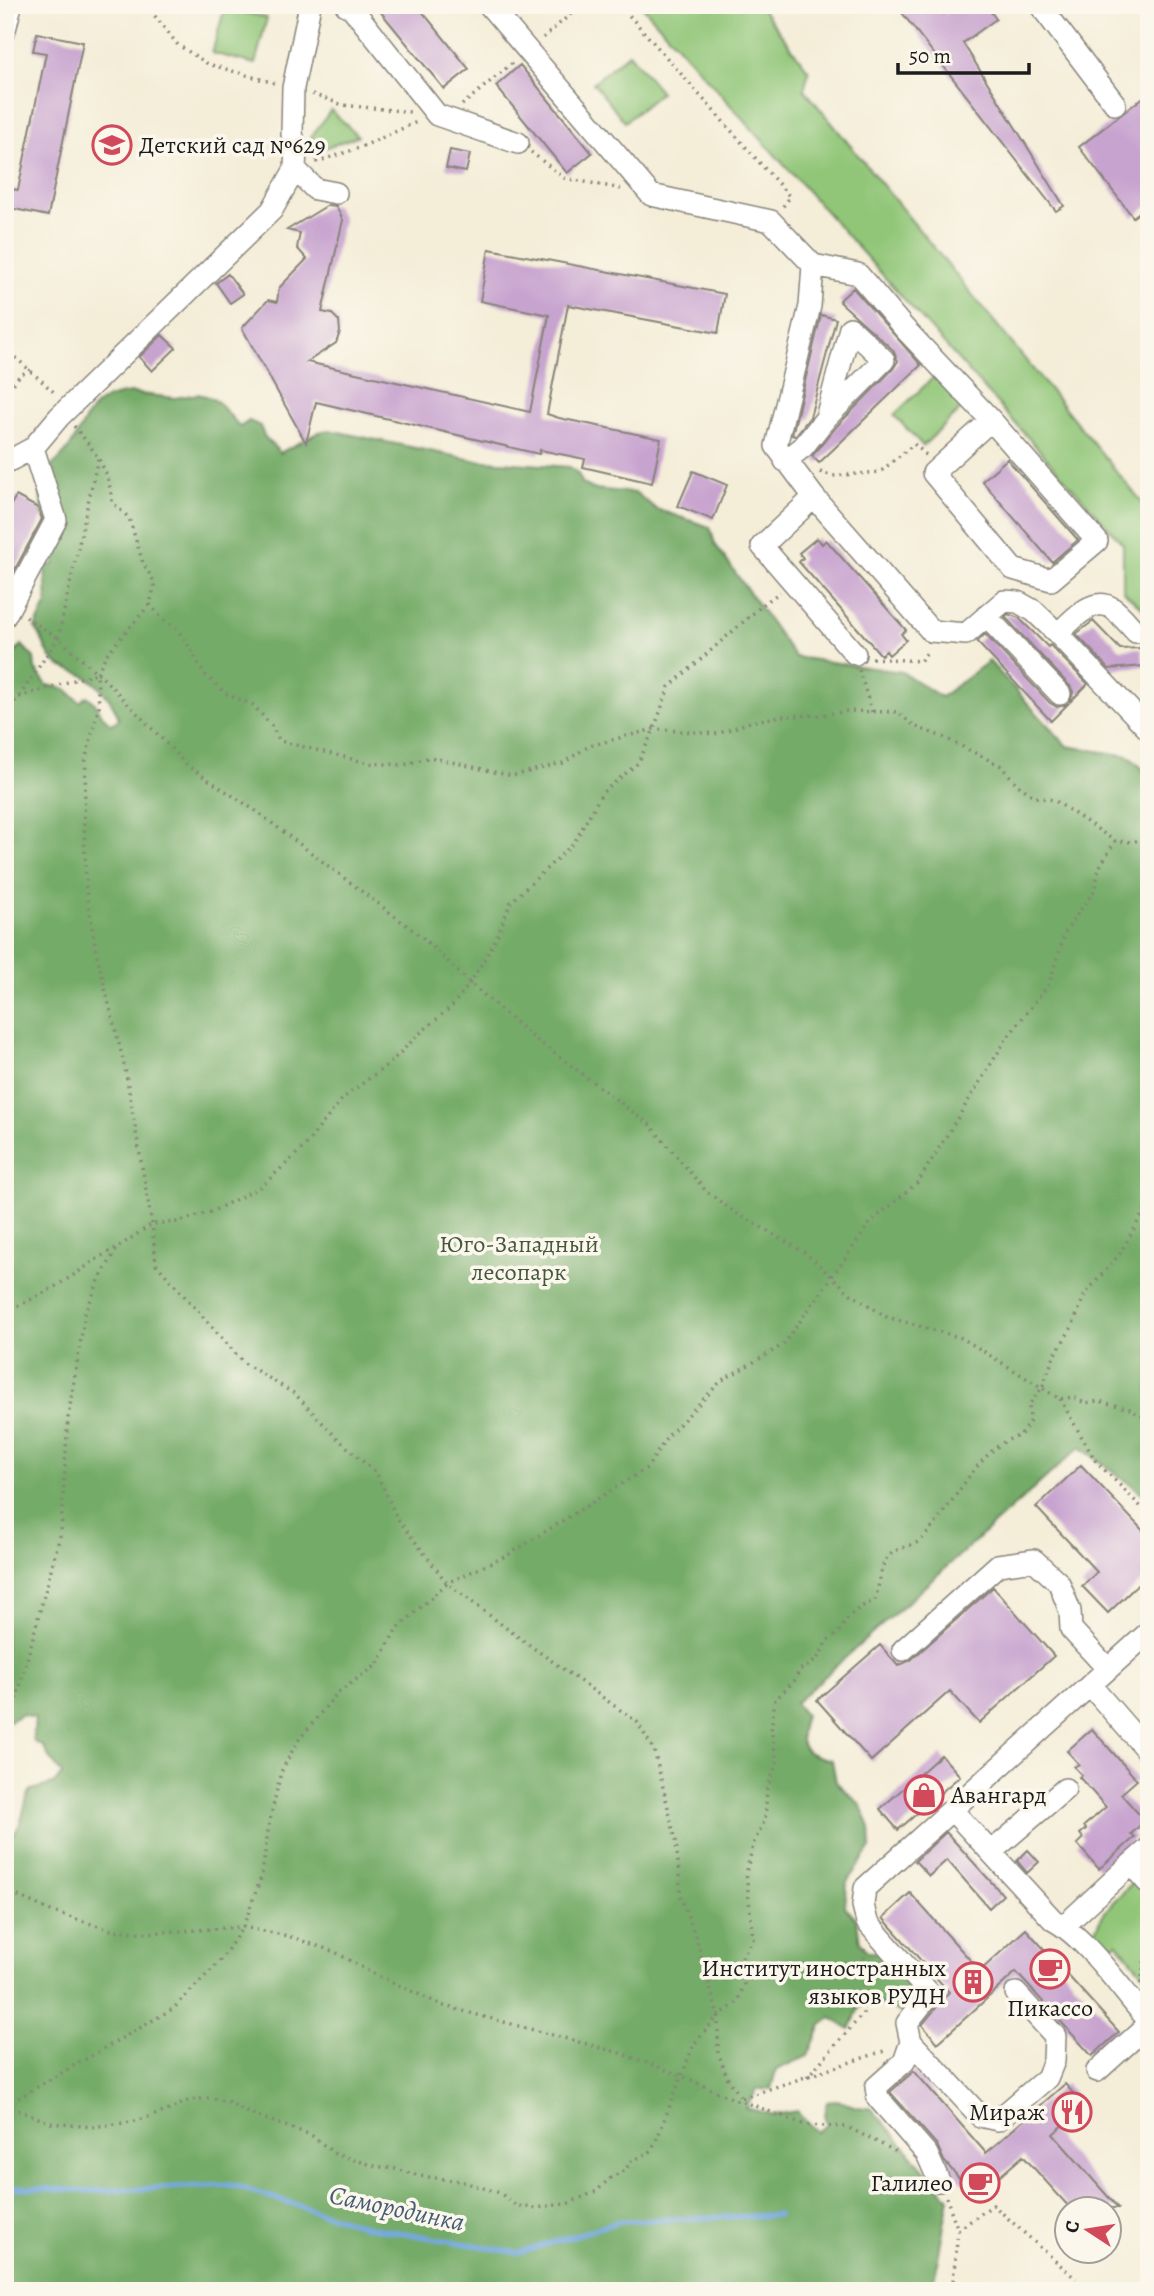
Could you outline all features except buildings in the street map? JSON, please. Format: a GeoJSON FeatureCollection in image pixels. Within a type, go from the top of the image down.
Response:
{"type":"FeatureCollection","features":[{"type":"Feature","properties":{"kind":"lane"},"geometry":{"type":"LineString","coordinates":[[5,30],[11,5]]}},
{"type":"Feature","properties":{"kind":"lane"},"geometry":{"type":"LineString","coordinates":[[5,463],[33,447],[70,406],[272,210],[295,169],[296,148],[292,134],[293,88],[310,5]]}},
{"type":"Feature","properties":{"kind":"lane"},"geometry":{"type":"LineString","coordinates":[[346,5],[352,8],[438,115],[518,143]]}},
{"type":"Feature","properties":{"kind":"lane"},"geometry":{"type":"LineString","coordinates":[[489,5],[651,195],[771,221],[813,265],[858,274],[904,328],[991,420],[1097,541],[1051,580],[1013,569],[933,473],[991,420]]}},
{"type":"Feature","properties":{"kind":"lane"},"geometry":{"type":"LineString","coordinates":[[1040,5],[1115,104]]}},
{"type":"Feature","properties":{"kind":"lane"},"geometry":{"type":"LineString","coordinates":[[295,169],[315,189],[336,193]]}},
{"type":"Feature","properties":{"kind":"lane"},"geometry":{"type":"LineString","coordinates":[[813,265],[810,306],[776,446],[785,461],[931,631],[966,634],[1003,601],[1018,602],[1034,611],[1058,634],[1149,730]]}},
{"type":"Feature","properties":{"kind":"lane"},"geometry":{"type":"LineString","coordinates":[[785,461],[803,447],[826,418]]}},
{"type":"Feature","properties":{"kind":"lane"},"geometry":{"type":"LineString","coordinates":[[5,616],[56,520],[33,447]]}},
{"type":"Feature","properties":{"kind":"lane"},"geometry":{"type":"LineString","coordinates":[[814,497],[762,546],[855,654]]}},
{"type":"Feature","properties":{"kind":"lane"},"geometry":{"type":"LineString","coordinates":[[1058,634],[1083,611],[1093,605],[1105,604],[1136,632]]}},
{"type":"Feature","properties":{"kind":"lane"},"geometry":{"type":"LineString","coordinates":[[986,616],[1060,694]]}},
{"type":"Feature","properties":{"kind":"lane"},"geometry":{"type":"LineString","coordinates":[[903,1650],[998,1565],[1034,1560],[1059,1583],[1070,1611],[1071,1629],[1108,1669]]}},
{"type":"Feature","properties":{"kind":"lane"},"geometry":{"type":"LineString","coordinates":[[939,2180],[927,2154],[878,2098],[876,2087],[904,2062],[911,2042],[907,2022],[930,1994],[867,1922],[863,1905],[865,1888],[1149,1632]]}},
{"type":"Feature","properties":{"kind":"lane"},"geometry":{"type":"LineString","coordinates":[[1090,1685],[1149,1754]]}},
{"type":"Feature","properties":{"kind":"lane"},"geometry":{"type":"LineString","coordinates":[[991,1852],[1065,1789]]}},
{"type":"Feature","properties":{"kind":"lane"},"geometry":{"type":"LineString","coordinates":[[952,1810],[1053,1920],[1082,1942],[1149,2023],[1097,2071]]}},
{"type":"Feature","properties":{"kind":"lane"},"geometry":{"type":"LineString","coordinates":[[1064,1926],[1149,1849]]}},
{"type":"Feature","properties":{"kind":"lane"},"geometry":{"type":"LineString","coordinates":[[1131,1864],[1149,1884]]}},
{"type":"Feature","properties":{"kind":"lane"},"geometry":{"type":"LineString","coordinates":[[911,2042],[981,2116],[998,2120],[1047,2078],[1054,2060],[1055,2036],[1016,1993]]}},
{"type":"Feature","properties":{"kind":"path"},"geometry":{"type":"LineString","coordinates":[[146,5],[178,45],[208,64],[343,105],[438,115]]}},
{"type":"Feature","properties":{"kind":"path"},"geometry":{"type":"LineString","coordinates":[[295,169],[359,148],[408,125],[458,108],[581,5]]}},
{"type":"Feature","properties":{"kind":"path"},"geometry":{"type":"LineString","coordinates":[[620,5],[790,197],[771,221]]}},
{"type":"Feature","properties":{"kind":"path"},"geometry":{"type":"LineString","coordinates":[[518,143],[564,178],[651,195]]}},
{"type":"Feature","properties":{"kind":"path"},"geometry":{"type":"LineString","coordinates":[[5,348],[70,406],[72,424],[98,456],[110,482],[112,502],[129,518],[144,563],[155,583],[150,604],[106,655],[97,673],[99,706],[86,757],[84,824],[86,887],[96,952],[125,1068],[152,1224],[156,1264],[244,1363],[295,1394],[337,1438],[377,1474],[397,1518],[447,1583],[637,1722],[653,1749],[676,1841],[681,1897],[697,1941],[718,2015],[718,2052],[727,2077],[744,2102],[806,2125],[847,2127],[906,2157]]}},
{"type":"Feature","properties":{"kind":"path"},"geometry":{"type":"LineString","coordinates":[[5,395],[20,375],[31,370]]}},
{"type":"Feature","properties":{"kind":"path"},"geometry":{"type":"LineString","coordinates":[[820,472],[832,476],[880,472],[914,444]]}},
{"type":"Feature","properties":{"kind":"path"},"geometry":{"type":"LineString","coordinates":[[5,712],[19,697],[58,638],[98,456]]}},
{"type":"Feature","properties":{"kind":"path"},"geometry":{"type":"LineString","coordinates":[[5,1312],[35,1298],[152,1224],[177,1222],[211,1212],[262,1186],[304,1147],[343,1098],[390,1063],[452,1006],[470,983],[494,943],[511,902],[574,843],[603,793],[638,763],[669,687],[765,603]]}},
{"type":"Feature","properties":{"kind":"path"},"geometry":{"type":"LineString","coordinates":[[150,604],[162,619],[177,629],[204,674],[227,694],[253,705],[271,724],[280,741],[369,762],[404,765],[430,757],[512,776],[563,764],[589,746],[654,729],[717,734],[750,722],[781,716],[823,715],[847,710],[897,712],[916,727],[943,737],[1001,766],[1018,786],[1035,797],[1054,800],[1115,841],[1131,842],[1149,838]]}},
{"type":"Feature","properties":{"kind":"path"},"geometry":{"type":"LineString","coordinates":[[41,626],[97,673],[190,766],[256,811],[393,914],[529,1034],[650,1125],[706,1191],[730,1209],[807,1254],[850,1294],[887,1317],[962,1338],[1060,1399],[1095,1460],[1149,1515]]}},
{"type":"Feature","properties":{"kind":"path"},"geometry":{"type":"LineString","coordinates":[[855,654],[879,660],[920,661],[930,649],[931,631]]}},
{"type":"Feature","properties":{"kind":"path"},"geometry":{"type":"LineString","coordinates":[[855,654],[872,712]]}},
{"type":"Feature","properties":{"kind":"path"},"geometry":{"type":"LineString","coordinates":[[19,697],[97,673]]}},
{"type":"Feature","properties":{"kind":"path"},"geometry":{"type":"LineString","coordinates":[[5,2105],[174,2008],[219,1962],[243,1927],[262,1875],[269,1824],[281,1772],[297,1742],[338,1692],[377,1665],[396,1630],[447,1583],[508,1555],[647,1468],[668,1436],[721,1381],[783,1345],[871,1222],[918,1182],[1007,1038],[1049,984],[1066,930],[1094,890],[1099,868],[1115,841]]}},
{"type":"Feature","properties":{"kind":"path"},"geometry":{"type":"LineString","coordinates":[[5,2105],[51,2123],[92,2127],[132,2122],[167,2111],[190,2100],[210,2098],[229,2102],[246,2112],[311,2135],[335,2154],[375,2166],[460,2181],[500,2193],[516,2206],[537,2208],[569,2203],[597,2191],[609,2179],[625,2170],[632,2161],[650,2152],[694,2044],[718,2015],[738,2002],[744,1984],[741,1959],[753,1939],[746,1872],[754,1842],[765,1821],[767,1789],[777,1762],[771,1730],[775,1700],[796,1679],[799,1670],[813,1664],[826,1641],[840,1633],[846,1620],[860,1607],[875,1600],[885,1559],[904,1545],[919,1542],[942,1516],[983,1459],[1008,1438],[1020,1436],[1030,1421],[1030,1405],[1042,1388],[1054,1356],[1072,1327],[1085,1294],[1119,1255],[1149,1203]]}},
{"type":"Feature","properties":{"kind":"path"},"geometry":{"type":"LineString","coordinates":[[5,1717],[17,1697],[61,1532],[68,1418],[85,1314],[118,1247]]}},
{"type":"Feature","properties":{"kind":"path"},"geometry":{"type":"LineString","coordinates":[[1060,1399],[1073,1397],[1085,1403],[1099,1401],[1130,1409],[1147,1418]]}},
{"type":"Feature","properties":{"kind":"path"},"geometry":{"type":"LineString","coordinates":[[5,1891],[53,1912],[111,1930],[148,1933],[243,1927],[288,1937],[335,1952],[370,1972],[444,2006],[620,2053],[736,2100],[911,2042]]}},
{"type":"Feature","properties":{"kind":"path"},"geometry":{"type":"LineString","coordinates":[[806,2078],[863,2014],[863,1964],[867,1922]]}},
{"type":"Feature","properties":{"kind":"path"},"geometry":{"type":"LineString","coordinates":[[1131,2000],[1141,1983],[1149,1931]]}},
{"type":"Feature","properties":{"kind":"path"},"geometry":{"type":"LineString","coordinates":[[939,2180],[958,2230],[952,2291]]}},
{"type":"Feature","properties":{"kind":"path"},"geometry":{"type":"LineString","coordinates":[[958,2230],[993,2205],[1076,2279]]}},
{"type":"Feature","properties":{"kind":"green space"},"geometry":{"type":"Polygon","coordinates":[[[641,5],[759,5],[809,71],[804,89],[1149,511],[1149,614],[1123,591],[1123,544],[641,5]]]}},
{"type":"Feature","properties":{"kind":"green space"},"geometry":{"type":"Polygon","coordinates":[[[225,7],[267,18],[255,64],[212,53],[225,7]]]}},
{"type":"Feature","properties":{"kind":"green space"},"geometry":{"type":"Polygon","coordinates":[[[629,53],[661,92],[625,122],[593,83],[629,53]]]}},
{"type":"Feature","properties":{"kind":"green space"},"geometry":{"type":"Polygon","coordinates":[[[331,110],[358,136],[319,150],[311,137],[331,110]]]}},
{"type":"Feature","properties":{"kind":"green space"},"geometry":{"type":"Polygon","coordinates":[[[939,372],[968,402],[923,446],[894,415],[939,372]]]}},
{"type":"Feature","properties":{"kind":"green space","name":"Юго-Западный лесопарк"},"geometry":{"type":"Polygon","coordinates":[[[131,393],[175,398],[198,394],[209,397],[218,402],[240,427],[249,421],[260,426],[264,436],[280,453],[319,432],[329,430],[473,460],[570,467],[578,474],[583,484],[593,489],[636,493],[656,509],[710,527],[715,544],[795,657],[902,672],[941,697],[989,661],[1067,746],[1128,756],[1149,774],[1149,1498],[1080,1447],[795,1703],[805,1715],[801,1735],[803,1747],[813,1755],[832,1760],[836,1782],[860,1804],[870,1827],[871,1848],[847,1882],[845,1907],[857,1920],[860,1943],[868,1952],[882,1952],[910,1983],[910,2007],[901,2013],[881,2005],[860,2006],[850,2029],[831,2018],[821,2025],[808,2056],[776,2070],[771,2089],[757,2090],[746,2108],[774,2115],[797,2111],[817,2132],[827,2125],[824,2114],[827,2102],[871,2108],[949,2198],[932,2291],[5,2291],[5,1836],[13,1835],[17,1829],[31,1790],[53,1784],[62,1775],[44,1747],[33,1741],[35,1718],[23,1714],[5,1723],[5,663],[22,645],[34,658],[35,669],[47,685],[66,689],[80,702],[87,696],[111,724],[119,719],[114,706],[97,685],[85,676],[55,662],[35,628],[47,603],[45,567],[54,564],[58,546],[41,514],[40,477],[65,453],[97,404],[105,399],[131,393]]]}},
{"type":"Feature","properties":{"kind":"green space"},"geometry":{"type":"Polygon","coordinates":[[[1138,1878],[1149,1889],[1149,1980],[1117,1943],[1099,1957],[1091,1940],[1104,1913],[1138,1878]]]}},
{"type":"Feature","properties":{"kind":"waterway","name":"Самородинка"},"geometry":{"type":"LineString","coordinates":[[5,2187],[96,2191],[231,2185],[368,2227],[519,2253],[620,2221],[778,2215]]}},
{"type":"Feature","properties":{"kind":"place","name":"Детский сад №629"},"geometry":{"type":"Point","coordinates":[112,145]}},
{"type":"Feature","properties":{"kind":"place","name":"Авангард"},"geometry":{"type":"Point","coordinates":[924,1795]}},
{"type":"Feature","properties":{"kind":"place","name":"Пикассо"},"geometry":{"type":"Point","coordinates":[1050,1969]}},
{"type":"Feature","properties":{"kind":"place","name":"Институт иностранных языков РУДН"},"geometry":{"type":"Point","coordinates":[973,1982]}},
{"type":"Feature","properties":{"kind":"place","name":"Мираж"},"geometry":{"type":"Point","coordinates":[1072,2112]}},
{"type":"Feature","properties":{"kind":"place","name":"Галилео"},"geometry":{"type":"Point","coordinates":[980,2183]}}]}
